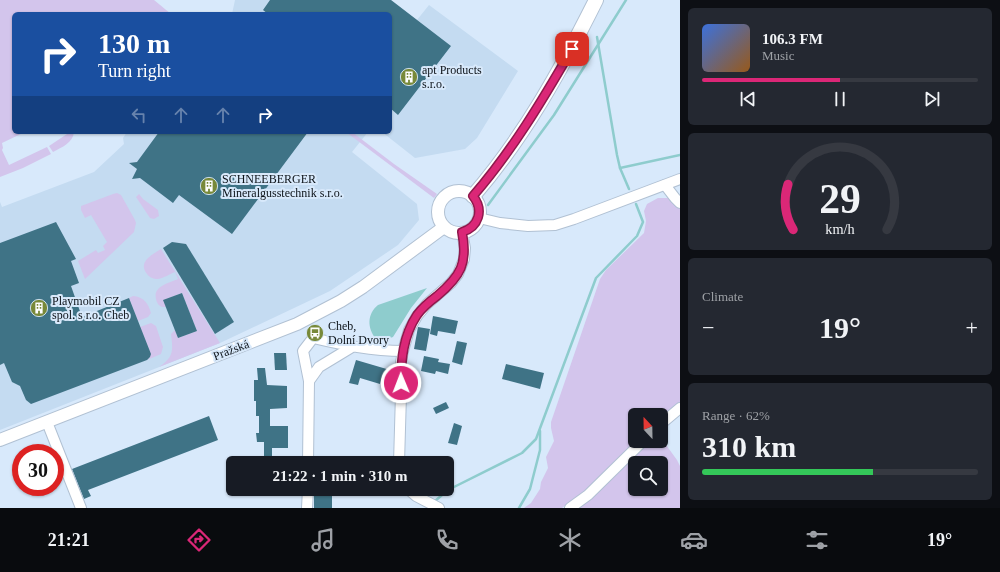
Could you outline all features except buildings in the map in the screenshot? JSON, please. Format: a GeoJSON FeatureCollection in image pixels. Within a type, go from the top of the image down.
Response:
{"type":"FeatureCollection","features":[{"type":"Feature","properties":{"kind":"highway"},"geometry":{"type":"LineString","coordinates":[[473,196],[514,144],[540,104],[572,49],[596,0]]}},
{"type":"Feature","properties":{"kind":"main road"},"geometry":{"type":"LineString","coordinates":[[455,191],[461,191],[473,196],[479,206],[478,218],[472,227],[462,232],[450,231],[444,227],[438,218],[440,202],[444,197],[455,191]]}},
{"type":"Feature","properties":{"kind":"main road","name":"Pražská"},"geometry":{"type":"LineString","coordinates":[[0,440],[297,324],[341,301],[363,287],[444,227]]}},
{"type":"Feature","properties":{"kind":"street"},"geometry":{"type":"LineString","coordinates":[[478,218],[500,223],[528,226],[555,224],[574,220],[680,178]]}},
{"type":"Feature","properties":{"kind":"street"},"geometry":{"type":"LineString","coordinates":[[665,185],[680,203]]}},
{"type":"Feature","properties":{"kind":"street"},"geometry":{"type":"LineString","coordinates":[[399,456],[402,351],[409,330],[416,316],[451,283],[458,274],[464,259],[465,248],[462,232]]}},
{"type":"Feature","properties":{"kind":"street"},"geometry":{"type":"LineString","coordinates":[[308,456],[309,381],[303,351],[313,338],[352,347],[402,351]]}},
{"type":"Feature","properties":{"kind":"street"},"geometry":{"type":"LineString","coordinates":[[309,381],[319,367],[352,347]]}},
{"type":"Feature","properties":{"kind":"street"},"geometry":{"type":"LineString","coordinates":[[668,418],[680,408]]}},
{"type":"Feature","properties":{"kind":"street"},"geometry":{"type":"LineString","coordinates":[[47,422],[81,508]]}},
{"type":"Feature","properties":{"kind":"street"},"geometry":{"type":"LineString","coordinates":[[570,508],[588,495],[637,448]]}},
{"type":"Feature","properties":{"kind":"street"},"geometry":{"type":"LineString","coordinates":[[307,508],[308,496]]}},
{"type":"Feature","properties":{"kind":"street"},"geometry":{"type":"LineString","coordinates":[[416,496],[439,508]]}},
{"type":"Feature","properties":{"kind":"shaded area"},"geometry":{"type":"Polygon","coordinates":[[[0,0],[154,0],[169,12],[12,12],[12,134],[21,134],[2,143],[2,150],[9,165],[47,147],[51,154],[23,168],[0,177],[0,0]]]}},
{"type":"Feature","properties":{"kind":"shaded area"},"geometry":{"type":"Polygon","coordinates":[[[235,0],[391,0],[417,20],[429,5],[518,71],[477,138],[465,149],[415,158],[385,134],[392,134],[392,12],[232,12],[235,0]]]}},
{"type":"Feature","properties":{"kind":"shaded area"},"geometry":{"type":"Polygon","coordinates":[[[67,134],[74,134],[69,142],[53,152],[49,146],[67,134]]]}},
{"type":"Feature","properties":{"kind":"shaded area"},"geometry":{"type":"Polygon","coordinates":[[[126,134],[366,134],[352,152],[417,204],[419,220],[398,245],[330,291],[220,343],[0,430],[0,202],[2,207],[94,172],[124,144],[123,138],[126,134]]]}},
{"type":"Feature","properties":{"kind":"shaded area"},"geometry":{"type":"Polygon","coordinates":[[[349,134],[355,134],[437,194],[434,198],[349,134]]]}},
{"type":"Feature","properties":{"kind":"shaded area"},"geometry":{"type":"Polygon","coordinates":[[[117,193],[121,195],[135,220],[136,223],[134,232],[85,279],[78,261],[96,250],[98,253],[105,250],[103,246],[107,242],[91,215],[85,218],[81,210],[81,206],[117,193]]]}},
{"type":"Feature","properties":{"kind":"shaded area"},"geometry":{"type":"Polygon","coordinates":[[[139,194],[143,199],[158,210],[159,216],[154,219],[150,218],[136,197],[139,194]]]}},
{"type":"Feature","properties":{"kind":"shaded area"},"geometry":{"type":"Polygon","coordinates":[[[658,198],[669,198],[680,208],[680,402],[668,413],[668,408],[628,408],[628,448],[631,448],[595,483],[562,508],[524,508],[531,503],[540,489],[541,482],[548,468],[546,457],[554,441],[551,422],[600,279],[606,270],[644,233],[646,221],[644,211],[647,204],[658,198]]]}},
{"type":"Feature","properties":{"kind":"shaded area"},"geometry":{"type":"Polygon","coordinates":[[[161,249],[220,343],[159,367],[170,356],[172,349],[171,334],[175,330],[178,338],[197,331],[182,293],[164,300],[166,307],[162,307],[157,302],[156,295],[159,288],[178,279],[175,272],[158,279],[150,277],[144,270],[147,259],[161,249]]]}},
{"type":"Feature","properties":{"kind":"shaded area"},"geometry":{"type":"Polygon","coordinates":[[[427,288],[411,308],[393,337],[387,339],[376,339],[371,330],[370,317],[378,305],[427,288]]]}},
{"type":"Feature","properties":{"kind":"shaded area"},"geometry":{"type":"Polygon","coordinates":[[[133,296],[143,299],[147,303],[151,313],[148,317],[138,321],[129,298],[133,296]]]}},
{"type":"Feature","properties":{"kind":"shaded area"},"geometry":{"type":"Polygon","coordinates":[[[151,323],[156,326],[163,347],[161,354],[147,360],[150,357],[150,352],[140,327],[151,323]]]}},
{"type":"Feature","properties":{"kind":"shaded area"},"geometry":{"type":"Polygon","coordinates":[[[644,448],[668,448],[680,466],[680,508],[579,508],[592,498],[628,463],[628,496],[668,496],[668,456],[635,456],[644,448]]]}},
{"type":"Feature","properties":{"kind":"waterway"},"geometry":{"type":"LineString","coordinates":[[488,205],[554,115],[626,0]]}},
{"type":"Feature","properties":{"kind":"waterway"},"geometry":{"type":"LineString","coordinates":[[597,37],[617,155],[620,168],[629,189]]}},
{"type":"Feature","properties":{"kind":"waterway"},"geometry":{"type":"LineString","coordinates":[[620,168],[680,155]]}},
{"type":"Feature","properties":{"kind":"waterway"},"geometry":{"type":"LineString","coordinates":[[435,501],[448,490],[522,453],[536,439],[596,278],[637,236],[643,222],[636,204]]}},
{"type":"Feature","properties":{"kind":"waterway"},"geometry":{"type":"LineString","coordinates":[[519,508],[530,489],[540,450],[540,431]]}},
{"type":"Feature","properties":{"kind":"place","name":"apt Products s.r.o."},"geometry":{"type":"Point","coordinates":[409,77]}},
{"type":"Feature","properties":{"kind":"place","name":"SCHNEEBERGER Mineralgusstechnik s.r.o."},"geometry":{"type":"Point","coordinates":[209,186]}},
{"type":"Feature","properties":{"kind":"place","name":"Playmobil CZ spol. s r.o. Cheb"},"geometry":{"type":"Point","coordinates":[39,308]}},
{"type":"Feature","properties":{"kind":"place","name":"Cheb, Dolní Dvory"},"geometry":{"type":"Point","coordinates":[315,333]}},
{"type":"Feature","properties":{"kind":"route"},"geometry":{"type":"LineString","coordinates":[[401,383],[402,351],[413,321],[421,310],[451,283],[458,274],[464,259],[465,248],[462,232],[468,230],[476,223],[480,212],[477,201],[473,196],[491,175],[518,138],[572,49]]}}]}
